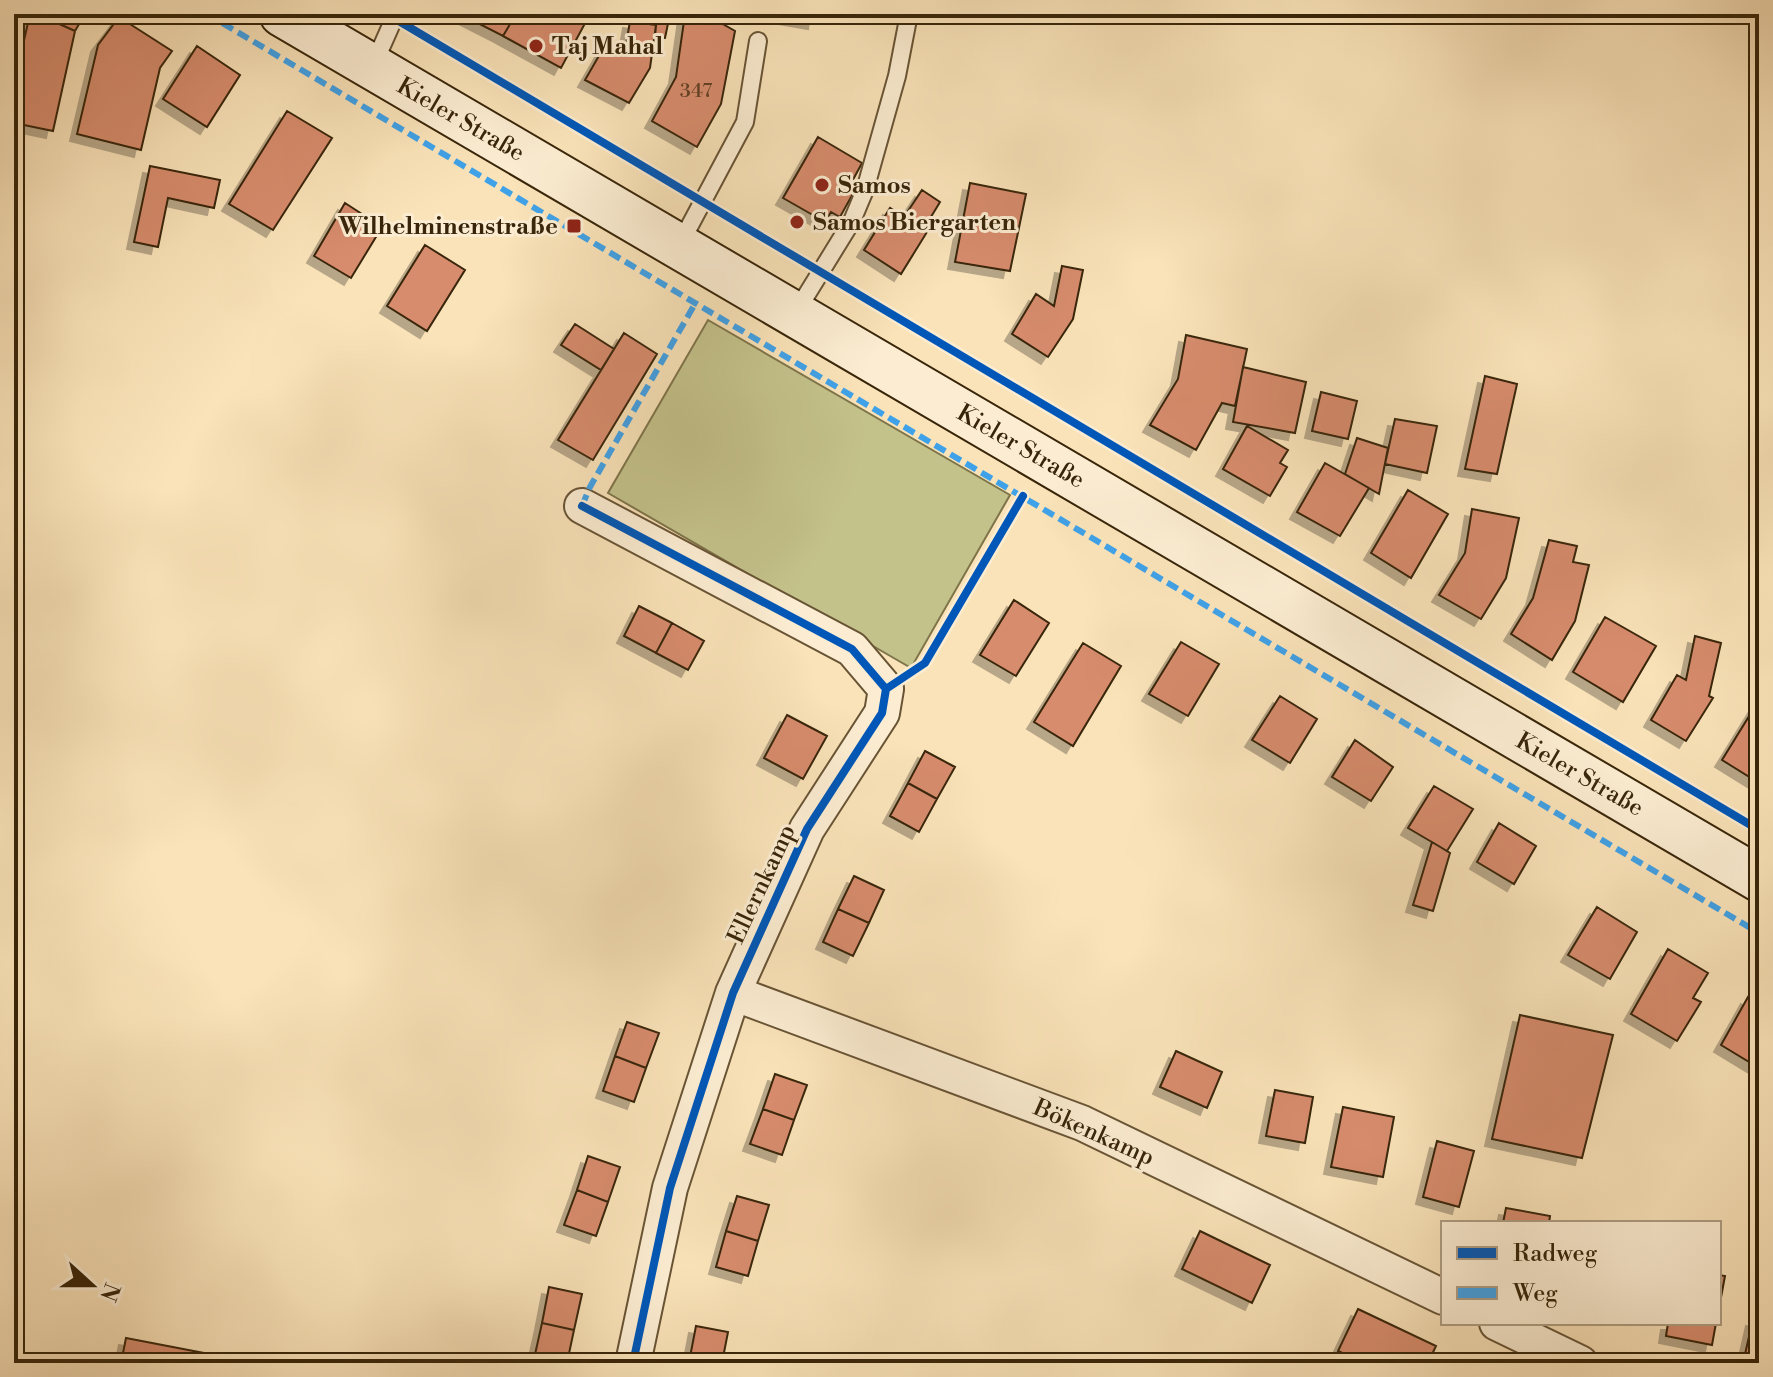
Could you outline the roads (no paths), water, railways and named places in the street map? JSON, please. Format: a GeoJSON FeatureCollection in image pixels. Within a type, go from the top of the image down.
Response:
{"type":"FeatureCollection","features":[{"type":"Feature","properties":{"kind":"main road","name":"Kieler Straße"},"geometry":{"type":"LineString","coordinates":[[282,14],[1759,879]]}},
{"type":"Feature","properties":{"kind":"street","name":"Ellernkamp"},"geometry":{"type":"LineString","coordinates":[[582,506],[852,649],[886,689],[882,713],[807,829],[733,993],[670,1188],[633,1363]]}},
{"type":"Feature","properties":{"kind":"street","name":"Bökenkamp"},"geometry":{"type":"LineString","coordinates":[[733,993],[1082,1123],[1441,1296]]}},
{"type":"Feature","properties":{"kind":"street"},"geometry":{"type":"LineString","coordinates":[[1501,1325],[1580,1363]]}},
{"type":"Feature","properties":{"kind":"lane"},"geometry":{"type":"LineString","coordinates":[[372,68],[396,14]]}},
{"type":"Feature","properties":{"kind":"lane"},"geometry":{"type":"LineString","coordinates":[[795,313],[852,221],[865,190],[897,76],[909,14]]}},
{"type":"Feature","properties":{"kind":"lane"},"geometry":{"type":"LineString","coordinates":[[680,246],[745,122],[758,41]]}},
{"type":"Feature","properties":{"kind":"place","name":"Taj Mahal"},"geometry":{"type":"Point","coordinates":[536,46]}},
{"type":"Feature","properties":{"kind":"place","name":"Samos"},"geometry":{"type":"Point","coordinates":[822,185]}},
{"type":"Feature","properties":{"kind":"place","name":"Samos Biergarten"},"geometry":{"type":"Point","coordinates":[797,222]}},
{"type":"Feature","properties":{"kind":"place","name":"Wilhelminenstraße"},"geometry":{"type":"Point","coordinates":[574,226]}}]}
